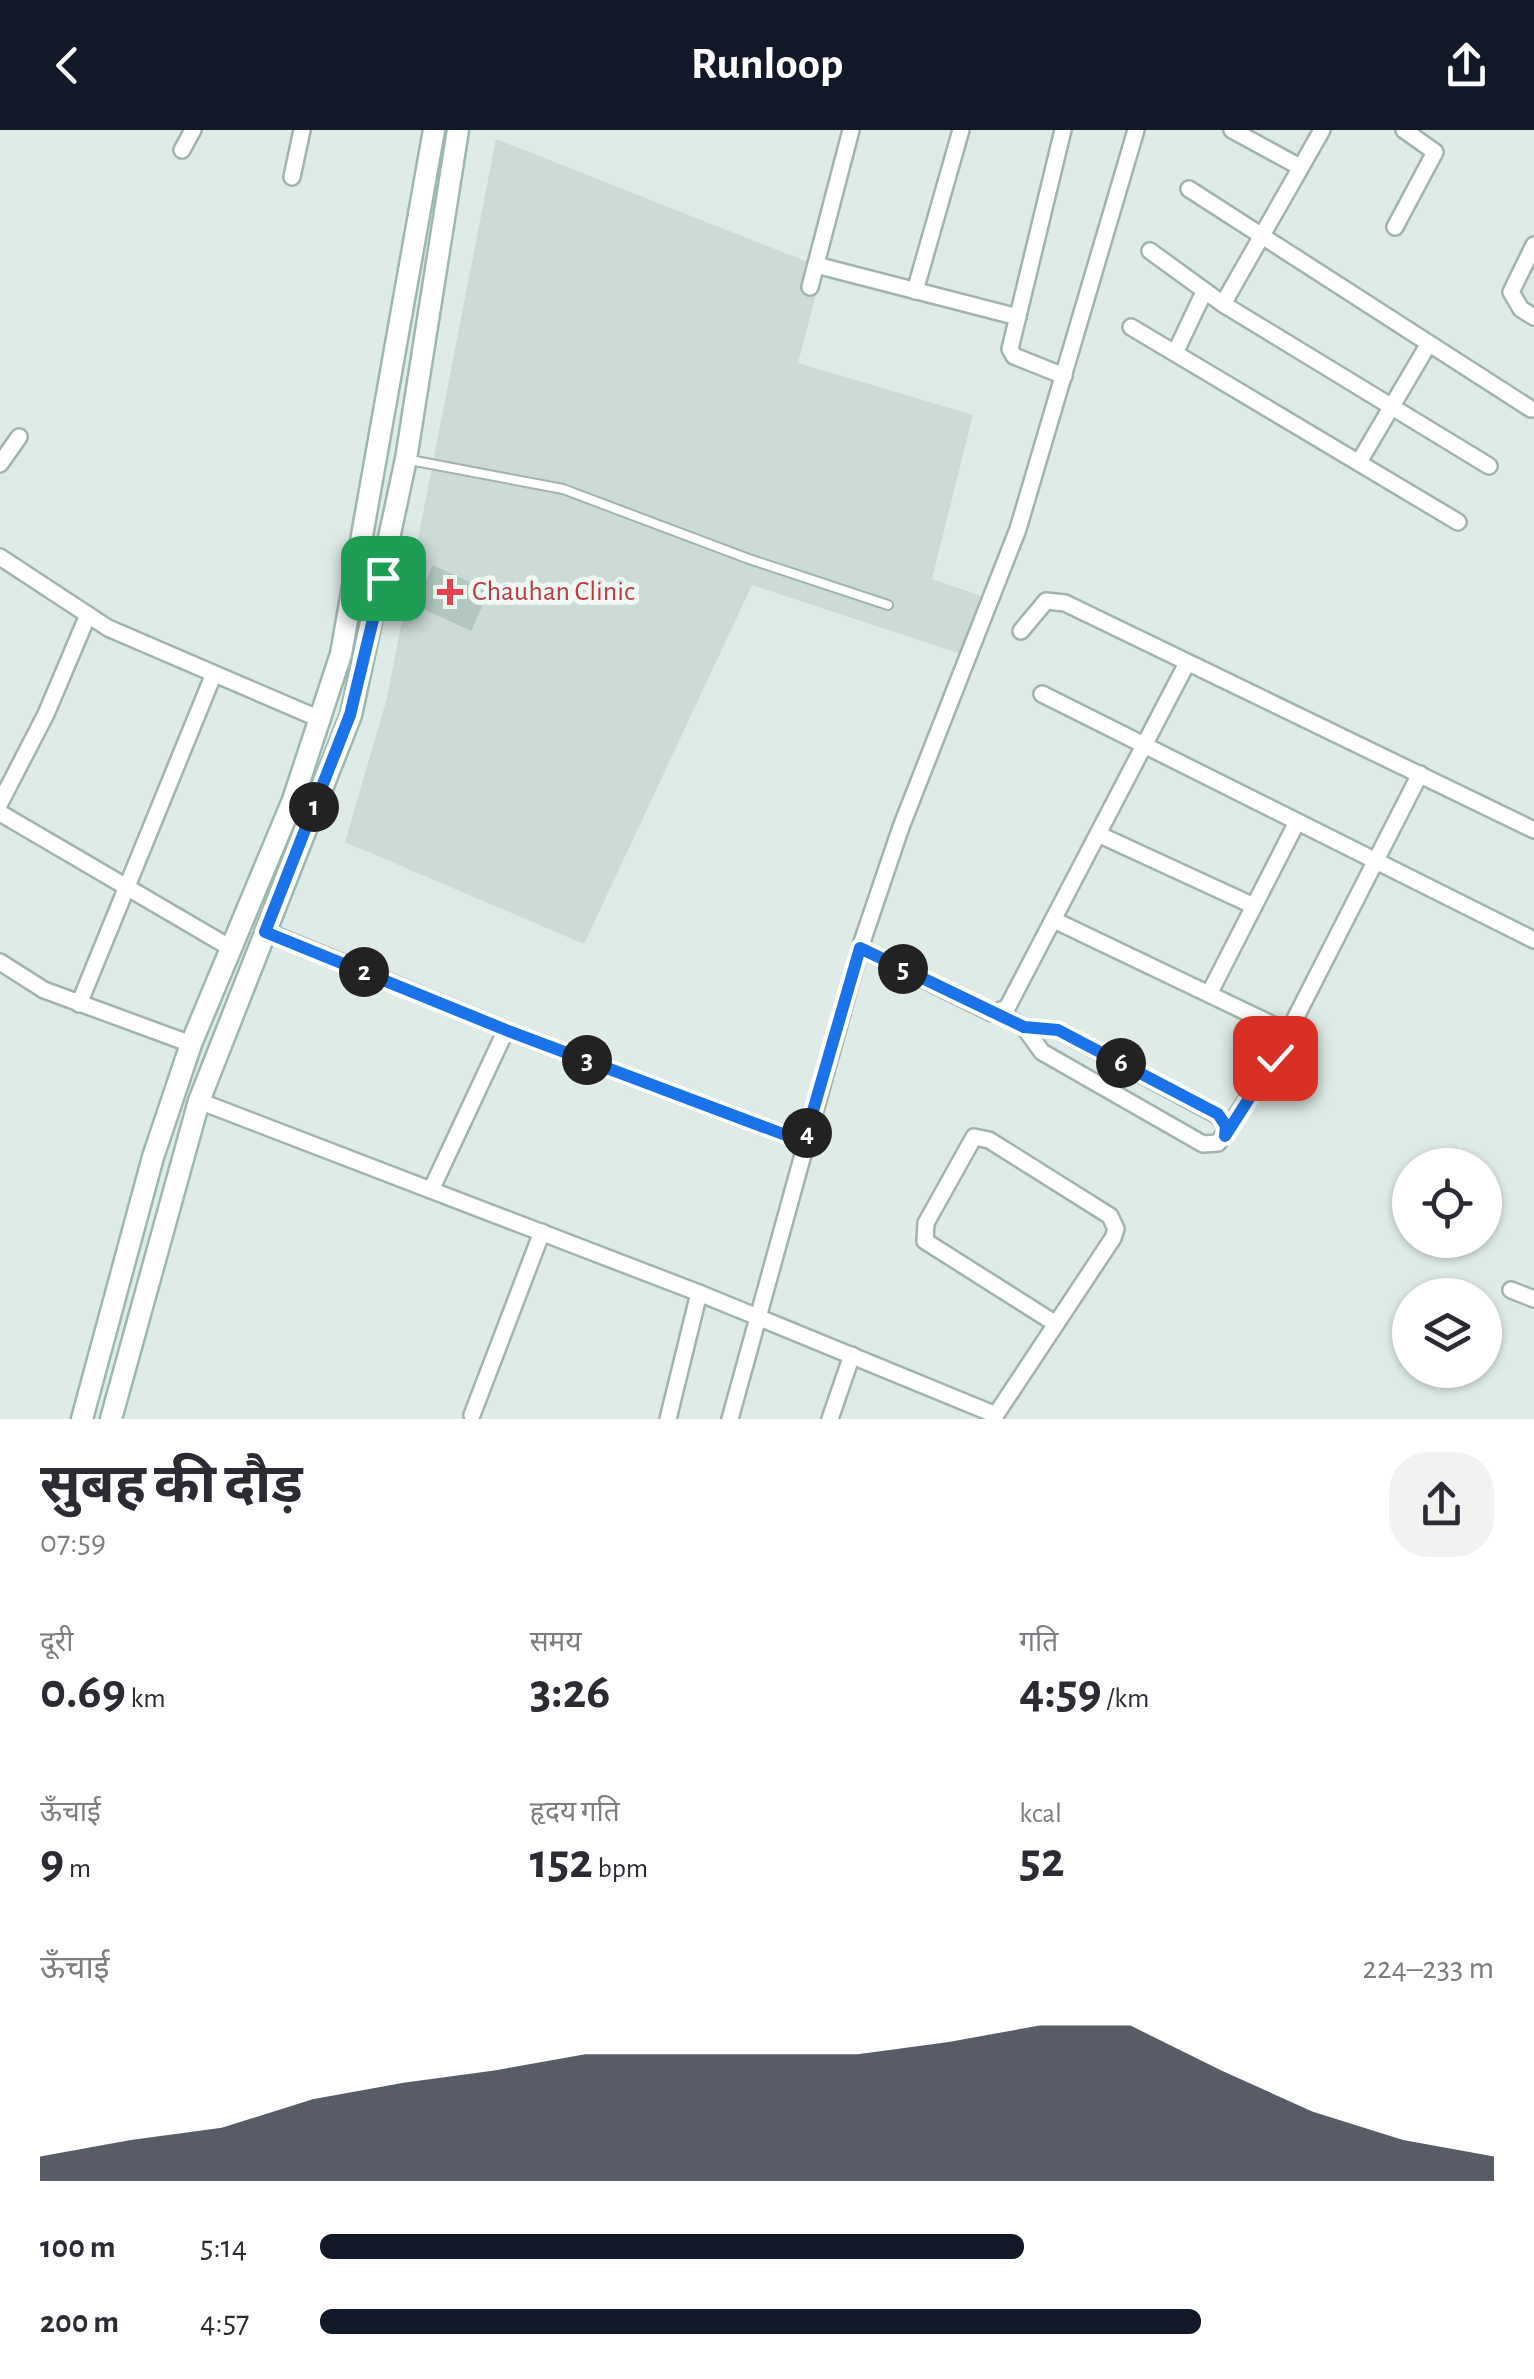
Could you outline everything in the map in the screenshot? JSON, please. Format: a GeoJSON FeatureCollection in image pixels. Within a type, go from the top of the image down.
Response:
{"type":"FeatureCollection","features":[{"type":"Feature","properties":{"kind":"main road"},"geometry":{"type":"LineString","coordinates":[[82,1419],[153,1157],[191,1044],[293,800],[322,720],[353,593],[434,130]]}},
{"type":"Feature","properties":{"kind":"main road"},"geometry":{"type":"LineString","coordinates":[[111,1419],[199,1101],[350,715],[406,459],[458,130]]}},
{"type":"Feature","properties":{"kind":"street"},"geometry":{"type":"LineString","coordinates":[[182,150],[193,130]]}},
{"type":"Feature","properties":{"kind":"street"},"geometry":{"type":"LineString","coordinates":[[292,177],[302,130]]}},
{"type":"Feature","properties":{"kind":"street"},"geometry":{"type":"LineString","coordinates":[[810,287],[851,130]]}},
{"type":"Feature","properties":{"kind":"street"},"geometry":{"type":"LineString","coordinates":[[915,291],[961,130]]}},
{"type":"Feature","properties":{"kind":"street"},"geometry":{"type":"LineString","coordinates":[[1063,130],[1012,352],[1064,376]]}},
{"type":"Feature","properties":{"kind":"street"},"geometry":{"type":"LineString","coordinates":[[730,1419],[860,948],[901,828],[1018,529],[1136,130]]}},
{"type":"Feature","properties":{"kind":"street"},"geometry":{"type":"LineString","coordinates":[[1232,130],[1300,167]]}},
{"type":"Feature","properties":{"kind":"street"},"geometry":{"type":"LineString","coordinates":[[1223,304],[1322,130]]}},
{"type":"Feature","properties":{"kind":"street"},"geometry":{"type":"LineString","coordinates":[[1395,227],[1435,152],[1404,130]]}},
{"type":"Feature","properties":{"kind":"street"},"geometry":{"type":"LineString","coordinates":[[1189,188],[1531,408]]}},
{"type":"Feature","properties":{"kind":"street"},"geometry":{"type":"LineString","coordinates":[[1534,245],[1512,292],[1521,309],[1534,317]]}},
{"type":"Feature","properties":{"kind":"street"},"geometry":{"type":"LineString","coordinates":[[1150,251],[1204,292],[1394,404],[1489,466]]}},
{"type":"Feature","properties":{"kind":"street"},"geometry":{"type":"LineString","coordinates":[[816,265],[1018,317]]}},
{"type":"Feature","properties":{"kind":"street"},"geometry":{"type":"LineString","coordinates":[[1176,351],[1204,292]]}},
{"type":"Feature","properties":{"kind":"street"},"geometry":{"type":"LineString","coordinates":[[1131,327],[1458,522]]}},
{"type":"Feature","properties":{"kind":"street"},"geometry":{"type":"LineString","coordinates":[[1359,462],[1428,345]]}},
{"type":"Feature","properties":{"kind":"street"},"geometry":{"type":"LineString","coordinates":[[0,464],[19,437]]}},
{"type":"Feature","properties":{"kind":"street"},"geometry":{"type":"LineString","coordinates":[[0,557],[88,615],[213,676],[322,720]]}},
{"type":"Feature","properties":{"kind":"street"},"geometry":{"type":"LineString","coordinates":[[1021,631],[1046,602],[1059,600],[1534,830]]}},
{"type":"Feature","properties":{"kind":"street"},"geometry":{"type":"LineString","coordinates":[[0,803],[46,714],[88,615]]}},
{"type":"Feature","properties":{"kind":"street"},"geometry":{"type":"LineString","coordinates":[[999,1014],[1016,999],[1186,664]]}},
{"type":"Feature","properties":{"kind":"street"},"geometry":{"type":"LineString","coordinates":[[79,1004],[213,676]]}},
{"type":"Feature","properties":{"kind":"street"},"geometry":{"type":"LineString","coordinates":[[1042,694],[1533,937]]}},
{"type":"Feature","properties":{"kind":"street"},"geometry":{"type":"LineString","coordinates":[[1024,1027],[1042,1052],[1203,1144],[1218,1144],[1288,1032],[1420,774]]}},
{"type":"Feature","properties":{"kind":"street"},"geometry":{"type":"LineString","coordinates":[[0,813],[229,946]]}},
{"type":"Feature","properties":{"kind":"street"},"geometry":{"type":"LineString","coordinates":[[1209,994],[1297,822]]}},
{"type":"Feature","properties":{"kind":"street"},"geometry":{"type":"LineString","coordinates":[[1100,835],[1254,906]]}},
{"type":"Feature","properties":{"kind":"street"},"geometry":{"type":"LineString","coordinates":[[1056,921],[1288,1032]]}},
{"type":"Feature","properties":{"kind":"street"},"geometry":{"type":"LineString","coordinates":[[265,932],[506,1030],[804,1142]]}},
{"type":"Feature","properties":{"kind":"street"},"geometry":{"type":"LineString","coordinates":[[860,948],[1024,1027],[1058,1030],[1218,1114],[1226,1126],[1225,1136]]}},
{"type":"Feature","properties":{"kind":"street"},"geometry":{"type":"LineString","coordinates":[[0,962],[44,990],[191,1044]]}},
{"type":"Feature","properties":{"kind":"street"},"geometry":{"type":"LineString","coordinates":[[432,1190],[506,1030]]}},
{"type":"Feature","properties":{"kind":"street"},"geometry":{"type":"LineString","coordinates":[[199,1101],[699,1293],[995,1417],[1113,1238],[1115,1224],[989,1140],[974,1137],[926,1223],[925,1241],[1056,1324]]}},
{"type":"Feature","properties":{"kind":"street"},"geometry":{"type":"LineString","coordinates":[[472,1415],[542,1232]]}},
{"type":"Feature","properties":{"kind":"street"},"geometry":{"type":"LineString","coordinates":[[1511,1290],[1534,1298]]}},
{"type":"Feature","properties":{"kind":"street"},"geometry":{"type":"LineString","coordinates":[[668,1419],[699,1293]]}},
{"type":"Feature","properties":{"kind":"street"},"geometry":{"type":"LineString","coordinates":[[830,1419],[852,1355]]}},
{"type":"Feature","properties":{"kind":"lane"},"geometry":{"type":"LineString","coordinates":[[406,459],[564,489],[748,559],[888,604]]}},
{"type":"Feature","properties":{"kind":"shaded area"},"geometry":{"type":"Polygon","coordinates":[[[496,139],[823,268],[798,363],[973,415],[932,579],[987,598],[967,656],[752,585],[584,944],[345,842],[387,698],[496,139]]]}},
{"type":"Feature","properties":{"kind":"building"},"geometry":{"type":"Polygon","coordinates":[[[433,565],[489,591],[471,631],[415,605],[433,565]]]}},
{"type":"Feature","properties":{"kind":"place","name":"Chauhan Clinic"},"geometry":{"type":"Point","coordinates":[450,592]}},
{"type":"Feature","properties":{"kind":"route"},"geometry":{"type":"LineString","coordinates":[[383,578],[350,715],[265,932],[506,1030],[804,1142],[860,948],[1024,1027],[1058,1030],[1218,1114],[1226,1126],[1225,1136],[1275,1058]]}}]}
